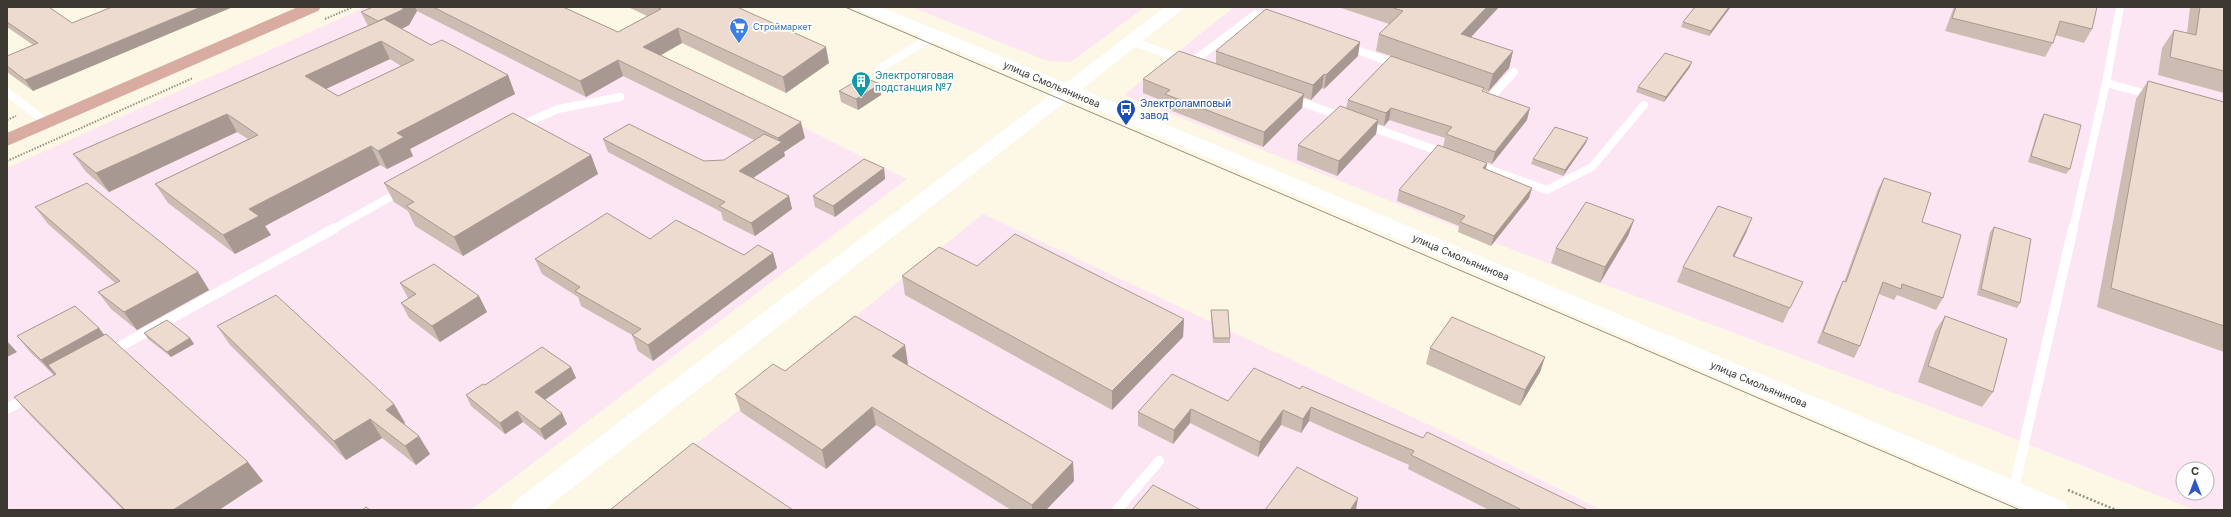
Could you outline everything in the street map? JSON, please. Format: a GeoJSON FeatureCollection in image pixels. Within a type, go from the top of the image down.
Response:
{"type":"FeatureCollection","features":[{"type":"Feature","properties":{"kind":"main road"},"geometry":{"type":"LineString","coordinates":[[7,140],[318,13]]}},
{"type":"Feature","properties":{"kind":"street","name":"улица Смольянинова"},"geometry":{"type":"LineString","coordinates":[[866,7],[1068,90],[2055,510]]}},
{"type":"Feature","properties":{"kind":"street"},"geometry":{"type":"LineString","coordinates":[[524,510],[1176,7]]}},
{"type":"Feature","properties":{"kind":"lane"},"geometry":{"type":"LineString","coordinates":[[2012,492],[2106,83],[2120,7]]}},
{"type":"Feature","properties":{"kind":"lane"},"geometry":{"type":"LineString","coordinates":[[1131,41],[1195,64],[1256,14],[1278,22]]}},
{"type":"Feature","properties":{"kind":"lane"},"geometry":{"type":"LineString","coordinates":[[879,69],[935,35]]}},
{"type":"Feature","properties":{"kind":"lane"},"geometry":{"type":"LineString","coordinates":[[1343,45],[1402,66]]}},
{"type":"Feature","properties":{"kind":"lane"},"geometry":{"type":"LineString","coordinates":[[1475,93],[1490,98],[1514,72]]}},
{"type":"Feature","properties":{"kind":"lane"},"geometry":{"type":"LineString","coordinates":[[2106,83],[2158,97]]}},
{"type":"Feature","properties":{"kind":"lane"},"geometry":{"type":"LineString","coordinates":[[7,92],[47,123]]}},
{"type":"Feature","properties":{"kind":"lane"},"geometry":{"type":"LineString","coordinates":[[510,131],[558,109],[620,97]]}},
{"type":"Feature","properties":{"kind":"lane"},"geometry":{"type":"LineString","coordinates":[[1287,97],[1450,156]]}},
{"type":"Feature","properties":{"kind":"lane"},"geometry":{"type":"LineString","coordinates":[[1465,161],[1547,190],[1592,167],[1644,104]]}},
{"type":"Feature","properties":{"kind":"lane"},"geometry":{"type":"LineString","coordinates":[[105,355],[412,185]]}},
{"type":"Feature","properties":{"kind":"lane"},"geometry":{"type":"LineString","coordinates":[[7,409],[35,394]]}},
{"type":"Feature","properties":{"kind":"lane"},"geometry":{"type":"LineString","coordinates":[[1117,510],[1160,461]]}},
{"type":"Feature","properties":{"kind":"path"},"geometry":{"type":"LineString","coordinates":[[318,13],[352,7]]}},
{"type":"Feature","properties":{"kind":"path"},"geometry":{"type":"LineString","coordinates":[[7,161],[194,78]]}},
{"type":"Feature","properties":{"kind":"shaded area"},"geometry":{"type":"Polygon","coordinates":[[[366,7],[562,7],[907,179],[471,510],[7,510],[7,168],[366,7]]]}},
{"type":"Feature","properties":{"kind":"shaded area"},"geometry":{"type":"Polygon","coordinates":[[[911,7],[1145,7],[1071,62],[1048,61],[911,7]]]}},
{"type":"Feature","properties":{"kind":"shaded area"},"geometry":{"type":"Polygon","coordinates":[[[1234,7],[2224,7],[2224,510],[2195,510],[1987,428],[1521,253],[1124,95],[1234,7]]]}},
{"type":"Feature","properties":{"kind":"shaded area"},"geometry":{"type":"Polygon","coordinates":[[[983,214],[1429,425],[1602,510],[614,510],[983,214]]]}},
{"type":"Feature","properties":{"kind":"building"},"geometry":{"type":"Polygon","coordinates":[[[7,7],[49,7],[72,23],[112,7],[201,7],[25,80],[7,66],[7,56],[38,43],[7,22],[7,7]]]}},
{"type":"Feature","properties":{"kind":"building"},"geometry":{"type":"Polygon","coordinates":[[[373,7],[404,7],[402,10],[378,21],[361,12],[373,7]]]}},
{"type":"Feature","properties":{"kind":"building"},"geometry":{"type":"Polygon","coordinates":[[[433,7],[563,7],[618,32],[661,9],[656,7],[737,7],[826,47],[783,77],[678,28],[643,47],[801,122],[778,138],[618,60],[580,81],[433,7]]]}},
{"type":"Feature","properties":{"kind":"building"},"geometry":{"type":"Polygon","coordinates":[[[1391,7],[1487,7],[1461,34],[1513,51],[1493,74],[1379,34],[1403,11],[1391,7]]]}},
{"type":"Feature","properties":{"kind":"building"},"geometry":{"type":"Polygon","coordinates":[[[1695,7],[1729,7],[1711,31],[1683,22],[1695,7]]]}},
{"type":"Feature","properties":{"kind":"building"},"geometry":{"type":"Polygon","coordinates":[[[1956,7],[2097,7],[2092,29],[2060,21],[2053,43],[1952,18],[1956,7]]]}},
{"type":"Feature","properties":{"kind":"building"},"geometry":{"type":"Polygon","coordinates":[[[2200,7],[2224,7],[2224,71],[2170,57],[2174,30],[2196,35],[2200,7]]]}},
{"type":"Feature","properties":{"kind":"building"},"geometry":{"type":"Polygon","coordinates":[[[1266,9],[1360,42],[1326,75],[1324,74],[1313,85],[1216,51],[1266,9]]]}},
{"type":"Feature","properties":{"kind":"building"},"geometry":{"type":"Polygon","coordinates":[[[384,19],[431,45],[442,40],[508,75],[397,133],[404,137],[378,151],[371,146],[249,209],[259,216],[223,235],[155,184],[258,135],[227,114],[96,173],[73,154],[384,19]],[[381,41],[305,76],[338,96],[414,60],[381,41]]]}},
{"type":"Feature","properties":{"kind":"building"},"geometry":{"type":"Polygon","coordinates":[[[1179,51],[1304,94],[1264,132],[1165,94],[1170,90],[1143,79],[1179,51]]]}},
{"type":"Feature","properties":{"kind":"building"},"geometry":{"type":"Polygon","coordinates":[[[1665,53],[1692,62],[1666,97],[1638,87],[1665,53]]]}},
{"type":"Feature","properties":{"kind":"building"},"geometry":{"type":"Polygon","coordinates":[[[1391,56],[1484,88],[1482,91],[1530,108],[1495,152],[1446,134],[1452,127],[1391,108],[1386,113],[1348,100],[1391,56]]]}},
{"type":"Feature","properties":{"kind":"building"},"geometry":{"type":"Polygon","coordinates":[[[863,77],[880,84],[856,99],[839,91],[863,77]]]}},
{"type":"Feature","properties":{"kind":"building"},"geometry":{"type":"Polygon","coordinates":[[[2148,81],[2224,102],[2224,326],[2111,288],[2148,81]]]}},
{"type":"Feature","properties":{"kind":"building"},"geometry":{"type":"Polygon","coordinates":[[[1340,106],[1378,120],[1339,161],[1298,145],[1340,106]]]}},
{"type":"Feature","properties":{"kind":"building"},"geometry":{"type":"Polygon","coordinates":[[[513,113],[591,155],[454,237],[406,206],[414,202],[384,183],[513,113]]]}},
{"type":"Feature","properties":{"kind":"building"},"geometry":{"type":"Polygon","coordinates":[[[2044,114],[2081,125],[2070,169],[2031,156],[2044,114]]]}},
{"type":"Feature","properties":{"kind":"building"},"geometry":{"type":"Polygon","coordinates":[[[629,124],[704,161],[724,160],[764,134],[782,142],[739,171],[789,196],[751,223],[719,206],[725,202],[603,139],[629,124]]]}},
{"type":"Feature","properties":{"kind":"building"},"geometry":{"type":"Polygon","coordinates":[[[1555,127],[1588,138],[1565,170],[1533,159],[1555,127]]]}},
{"type":"Feature","properties":{"kind":"building"},"geometry":{"type":"Polygon","coordinates":[[[1438,145],[1487,163],[1483,168],[1532,188],[1494,236],[1460,222],[1465,216],[1399,190],[1438,145]]]}},
{"type":"Feature","properties":{"kind":"building"},"geometry":{"type":"Polygon","coordinates":[[[864,159],[884,168],[833,206],[813,196],[864,159]]]}},
{"type":"Feature","properties":{"kind":"building"},"geometry":{"type":"Polygon","coordinates":[[[1884,178],[1931,193],[1922,222],[1961,235],[1943,298],[1902,284],[1901,289],[1883,282],[1860,346],[1823,332],[1843,281],[1846,282],[1884,178]]]}},
{"type":"Feature","properties":{"kind":"building"},"geometry":{"type":"Polygon","coordinates":[[[87,183],[198,272],[124,312],[98,292],[120,281],[35,207],[87,183]]]}},
{"type":"Feature","properties":{"kind":"building"},"geometry":{"type":"Polygon","coordinates":[[[1586,202],[1634,220],[1605,267],[1556,248],[1586,202]]]}},
{"type":"Feature","properties":{"kind":"building"},"geometry":{"type":"Polygon","coordinates":[[[1718,206],[1752,218],[1733,256],[1803,282],[1790,308],[1683,267],[1718,206]]]}},
{"type":"Feature","properties":{"kind":"building"},"geometry":{"type":"Polygon","coordinates":[[[607,213],[650,239],[676,220],[744,255],[758,245],[773,253],[648,345],[632,335],[641,329],[575,291],[580,287],[535,259],[607,213]]]}},
{"type":"Feature","properties":{"kind":"building"},"geometry":{"type":"Polygon","coordinates":[[[1994,227],[2031,239],[2020,303],[1981,289],[1994,227]]]}},
{"type":"Feature","properties":{"kind":"building"},"geometry":{"type":"Polygon","coordinates":[[[1015,234],[1184,319],[1112,391],[902,276],[939,247],[977,266],[1015,234]]]}},
{"type":"Feature","properties":{"kind":"building"},"geometry":{"type":"Polygon","coordinates":[[[434,264],[479,296],[432,326],[401,303],[416,294],[400,283],[434,264]]]}},
{"type":"Feature","properties":{"kind":"building"},"geometry":{"type":"Polygon","coordinates":[[[276,295],[394,404],[386,410],[419,436],[405,446],[370,419],[334,441],[217,326],[276,295]]]}},
{"type":"Feature","properties":{"kind":"building"},"geometry":{"type":"Polygon","coordinates":[[[75,306],[99,328],[41,360],[17,336],[75,306]]]}},
{"type":"Feature","properties":{"kind":"building"},"geometry":{"type":"Polygon","coordinates":[[[1211,310],[1228,310],[1230,338],[1214,338],[1211,310]]]}},
{"type":"Feature","properties":{"kind":"building"},"geometry":{"type":"Polygon","coordinates":[[[855,316],[905,345],[892,356],[1073,462],[1032,505],[872,407],[822,450],[735,394],[773,364],[785,371],[855,316]]]}},
{"type":"Feature","properties":{"kind":"building"},"geometry":{"type":"Polygon","coordinates":[[[1945,316],[2007,339],[1993,392],[1928,366],[1945,316]]]}},
{"type":"Feature","properties":{"kind":"building"},"geometry":{"type":"Polygon","coordinates":[[[1452,317],[1545,357],[1525,390],[1430,348],[1452,317]]]}},
{"type":"Feature","properties":{"kind":"building"},"geometry":{"type":"Polygon","coordinates":[[[167,320],[190,338],[167,352],[144,333],[167,320]]]}},
{"type":"Feature","properties":{"kind":"building"},"geometry":{"type":"Polygon","coordinates":[[[106,334],[248,462],[173,510],[125,510],[14,397],[56,374],[48,365],[106,334]]]}},
{"type":"Feature","properties":{"kind":"building"},"geometry":{"type":"Polygon","coordinates":[[[542,347],[571,367],[535,392],[562,413],[540,429],[517,411],[500,423],[466,395],[483,384],[485,385],[542,347]]]}},
{"type":"Feature","properties":{"kind":"building"},"geometry":{"type":"Polygon","coordinates":[[[1254,368],[1300,389],[1302,386],[1423,438],[1427,432],[1588,510],[1522,510],[1411,455],[1414,451],[1311,407],[1303,419],[1283,410],[1260,442],[1191,409],[1174,430],[1138,412],[1172,374],[1228,401],[1254,368]]]}},
{"type":"Feature","properties":{"kind":"building"},"geometry":{"type":"Polygon","coordinates":[[[693,443],[793,510],[610,510],[693,443]]]}},
{"type":"Feature","properties":{"kind":"building"},"geometry":{"type":"Polygon","coordinates":[[[1297,467],[1358,498],[1350,510],[1265,510],[1297,467]]]}},
{"type":"Feature","properties":{"kind":"building"},"geometry":{"type":"Polygon","coordinates":[[[1153,485],[1201,510],[1132,510],[1153,485]]]}},
{"type":"Feature","properties":{"kind":"building"},"geometry":{"type":"Polygon","coordinates":[[[366,507],[370,510],[362,510],[366,507]]]}},
{"type":"Feature","properties":{"kind":"tram line"},"geometry":{"type":"LineString","coordinates":[[845,7],[2020,510]]}},
{"type":"Feature","properties":{"kind":"place","name":"Строймаркет"},"geometry":{"type":"Point","coordinates":[739,44]}},
{"type":"Feature","properties":{"kind":"place","name":"Электротяговая подстанция №7"},"geometry":{"type":"Point","coordinates":[861,98]}},
{"type":"Feature","properties":{"kind":"place","name":"Электроламповый завод"},"geometry":{"type":"Point","coordinates":[1126,126]}}]}
